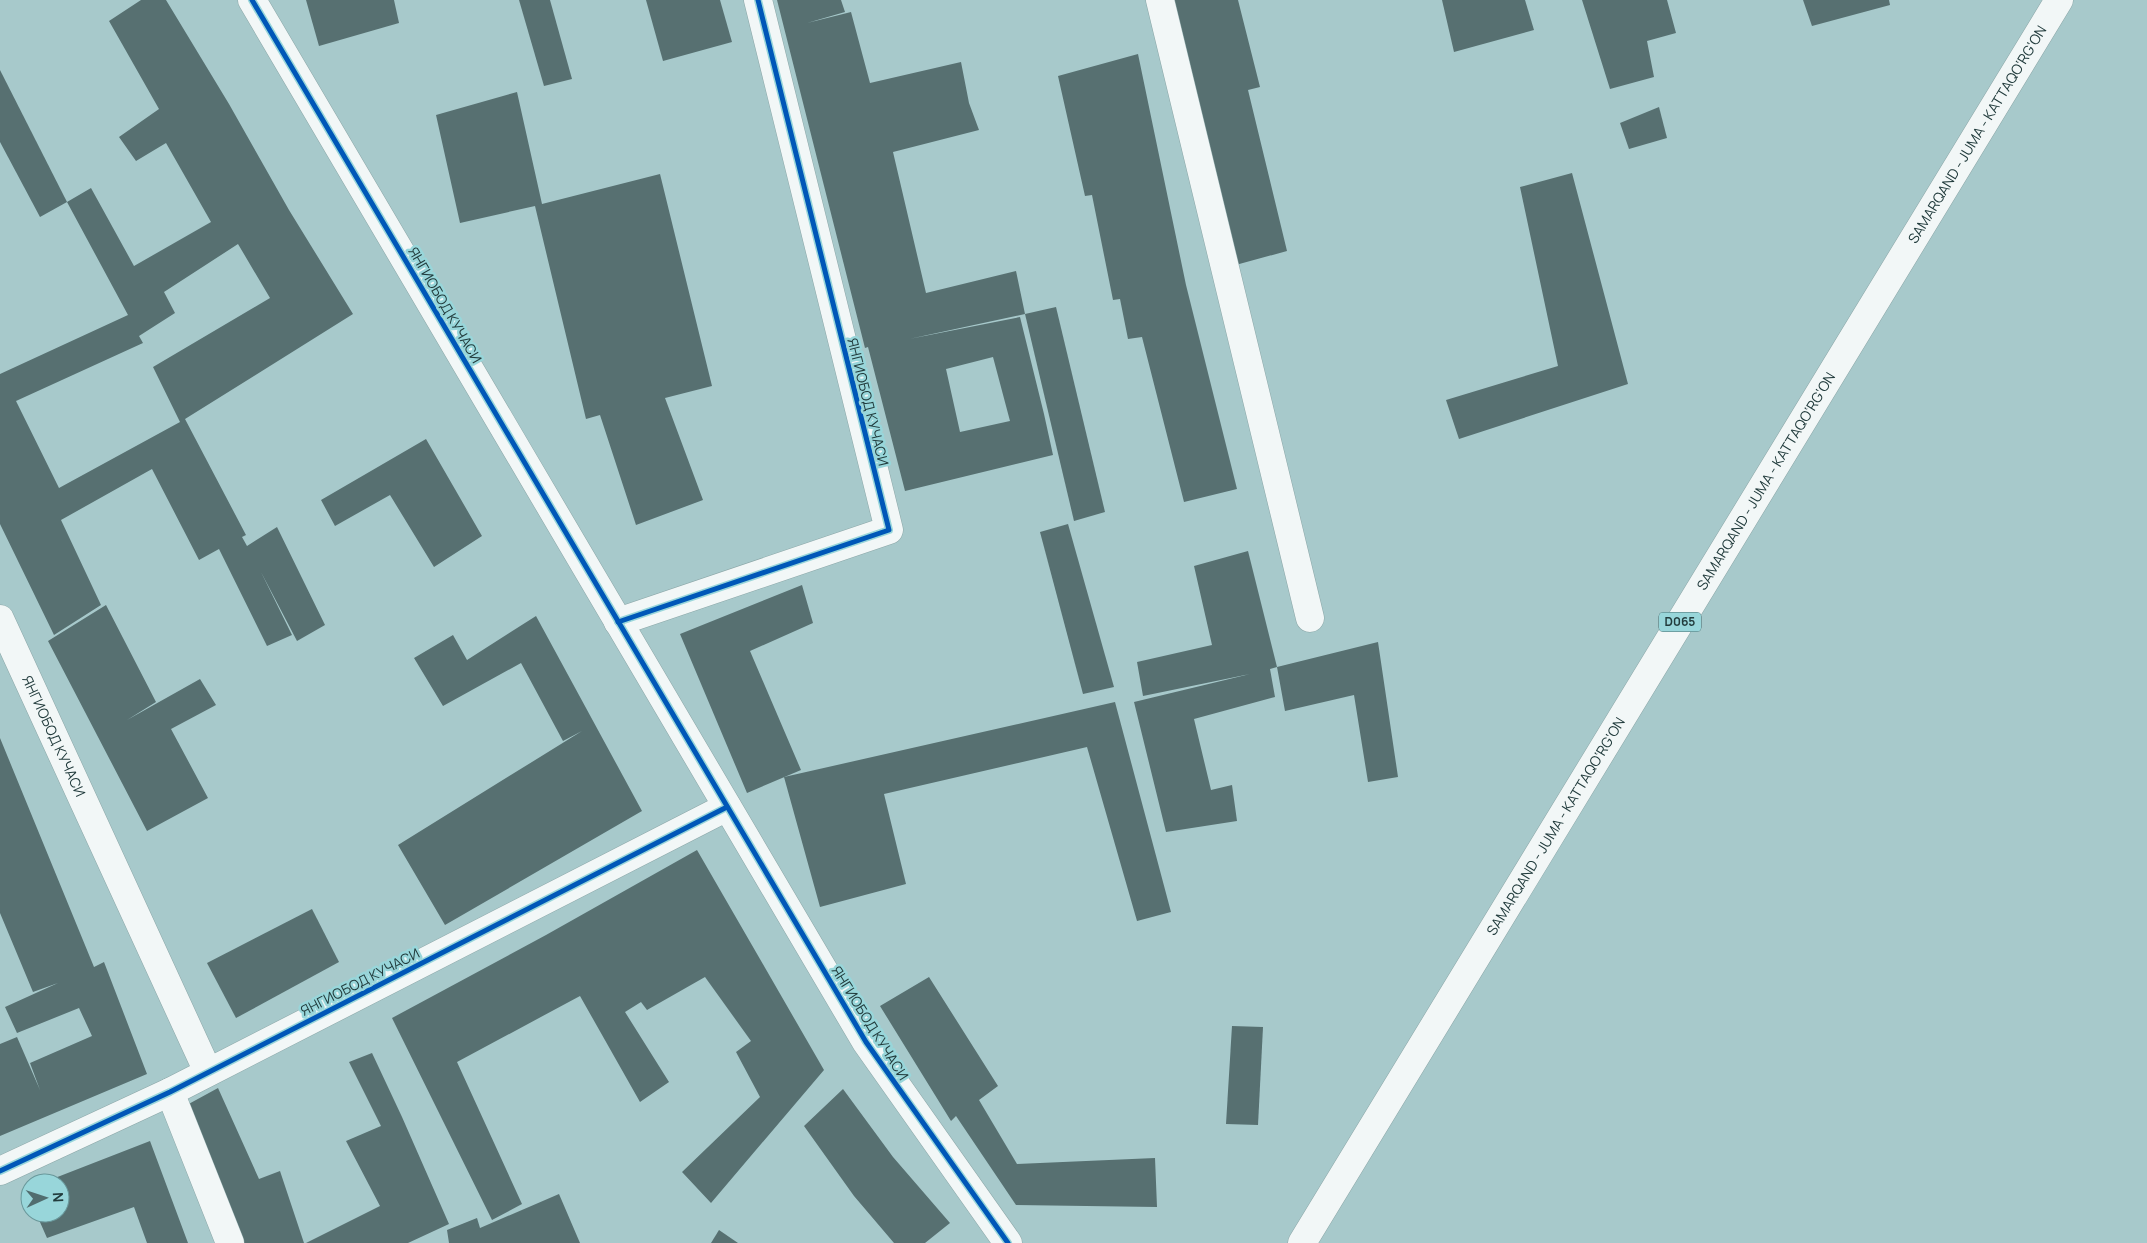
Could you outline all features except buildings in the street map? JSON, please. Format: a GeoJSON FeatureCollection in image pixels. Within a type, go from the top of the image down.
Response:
{"type":"FeatureCollection","features":[{"type":"Feature","properties":{"kind":"street","name":"ЯНГИОБОД КУЧАСИ"},"geometry":{"type":"LineString","coordinates":[[252,0],[866,1042],[1008,1243]]}},
{"type":"Feature","properties":{"kind":"street","name":"ЯНГИОБОД КУЧАСИ"},"geometry":{"type":"LineString","coordinates":[[618,622],[890,530],[758,0]]}},
{"type":"Feature","properties":{"kind":"street"},"geometry":{"type":"LineString","coordinates":[[1160,0],[1310,618]]}},
{"type":"Feature","properties":{"kind":"street","name":"SAMARQAND - JUMA - KATTAQO‘RG‘ON"},"geometry":{"type":"LineString","coordinates":[[1302,1243],[2059,0]]}},
{"type":"Feature","properties":{"kind":"street","name":"ЯНГИОБОД КУЧАСИ"},"geometry":{"type":"LineString","coordinates":[[0,619],[208,1072]]}},
{"type":"Feature","properties":{"kind":"street","name":"ЯНГИОБОД КУЧАСИ"},"geometry":{"type":"LineString","coordinates":[[0,1171],[170,1092],[727,807]]}},
{"type":"Feature","properties":{"kind":"street"},"geometry":{"type":"LineString","coordinates":[[170,1092],[230,1243]]}},
{"type":"Feature","properties":{"kind":"cycle path"},"geometry":{"type":"LineString","coordinates":[[252,0],[866,1042],[1008,1243]]}},
{"type":"Feature","properties":{"kind":"cycle path"},"geometry":{"type":"LineString","coordinates":[[618,622],[889,530],[758,0]]}},
{"type":"Feature","properties":{"kind":"cycle path"},"geometry":{"type":"LineString","coordinates":[[0,1171],[170,1092],[727,807]]}}]}
